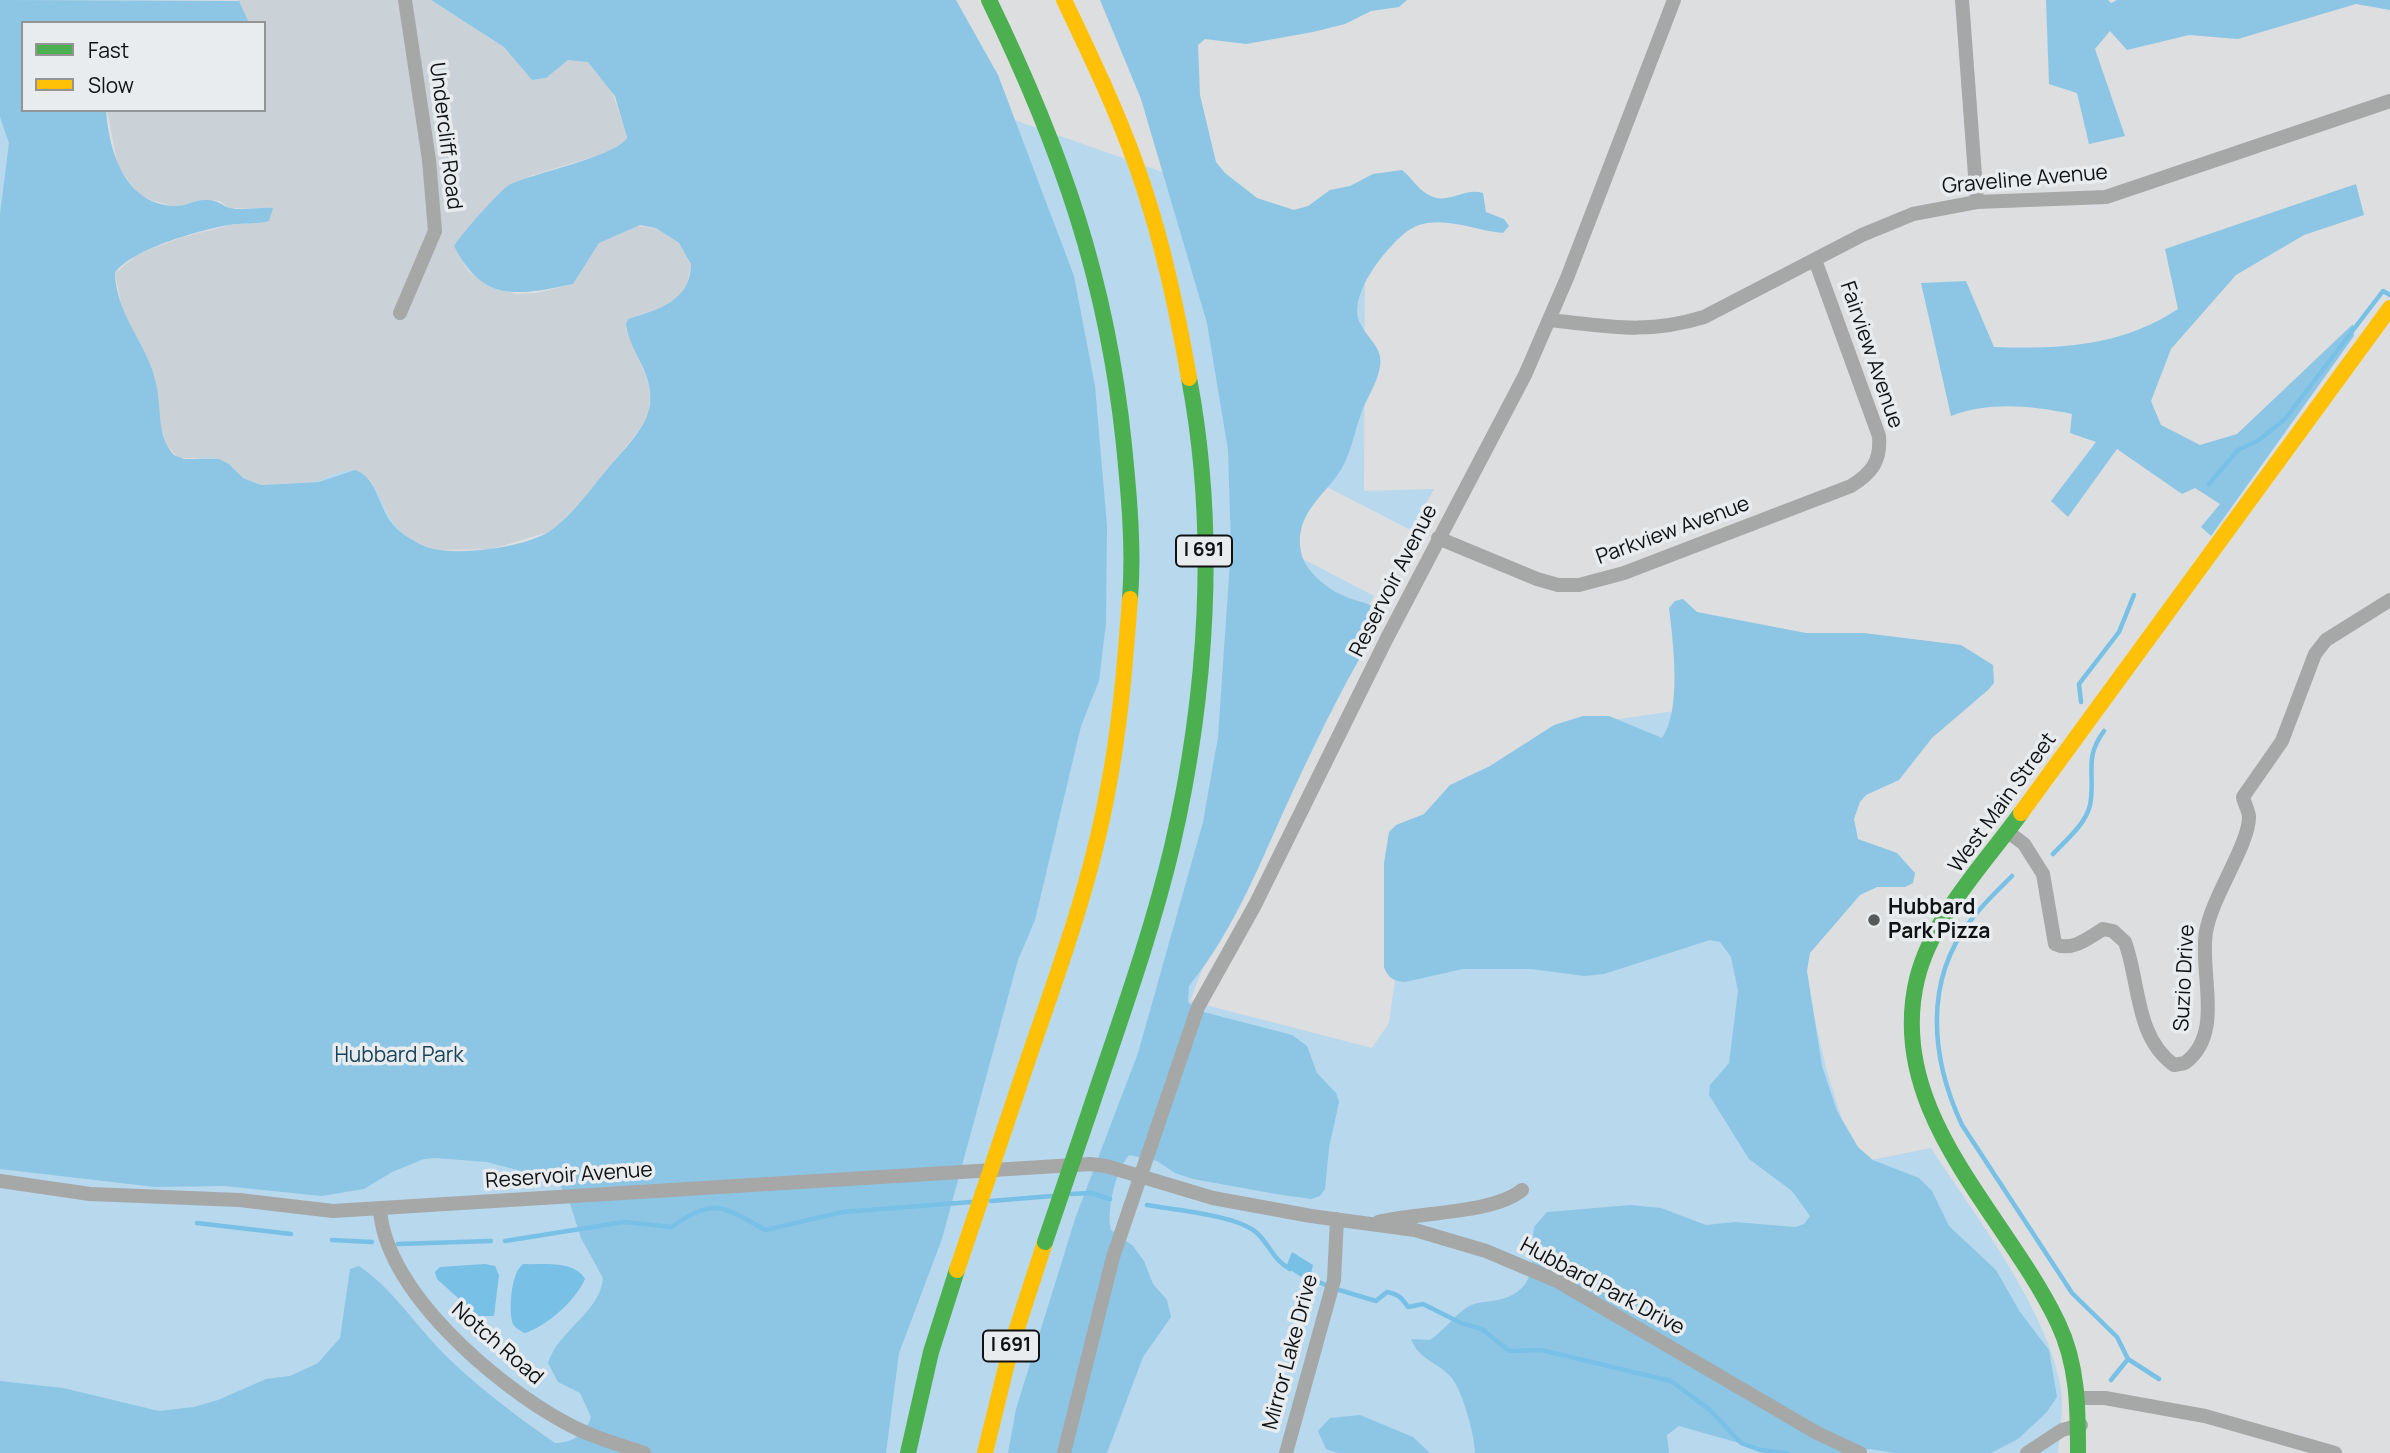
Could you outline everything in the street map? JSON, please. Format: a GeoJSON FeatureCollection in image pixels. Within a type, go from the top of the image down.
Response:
{"type":"FeatureCollection","features":[{"type":"Feature","properties":{"kind":"main road"},"geometry":{"type":"LineString","coordinates":[[908,1453],[928,1363],[1076,913],[1106,797],[1127,654],[1130,539],[1118,382],[1093,258],[1052,135],[989,0]]}},
{"type":"Feature","properties":{"kind":"main road","name":"I 691"},"geometry":{"type":"LineString","coordinates":[[985,1453],[1011,1347],[1153,917],[1181,810],[1198,697],[1204,546],[1197,433],[1170,277],[1146,194],[1124,132],[1064,0]]}},
{"type":"Feature","properties":{"kind":"main road","name":"West Main Street"},"geometry":{"type":"LineString","coordinates":[[2078,1453],[2081,1398],[2074,1362],[2055,1313],[1933,1119],[1920,1092],[1913,1063],[1911,1011],[1926,956],[1952,908],[2390,309]]}},
{"type":"Feature","properties":{"kind":"street","name":"Undercliff Road"},"geometry":{"type":"LineString","coordinates":[[400,313],[435,231],[429,160],[405,0]]}},
{"type":"Feature","properties":{"kind":"street","name":"Reservoir Avenue"},"geometry":{"type":"LineString","coordinates":[[1064,1453],[1113,1257],[1198,1007],[1255,905],[1438,538],[1505,415],[1549,320],[1674,0]]}},
{"type":"Feature","properties":{"kind":"street"},"geometry":{"type":"LineString","coordinates":[[1962,0],[1977,202]]}},
{"type":"Feature","properties":{"kind":"street","name":"Graveline Avenue"},"geometry":{"type":"LineString","coordinates":[[1549,320],[1630,329],[1679,325],[1703,317],[1913,214],[1977,202],[2106,197],[2390,101]]}},
{"type":"Feature","properties":{"kind":"street","name":"Fairview Avenue"},"geometry":{"type":"LineString","coordinates":[[1815,260],[1879,436],[1880,452],[1876,465]]}},
{"type":"Feature","properties":{"kind":"street","name":"Parkview Avenue"},"geometry":{"type":"LineString","coordinates":[[1438,538],[1537,579],[1558,585],[1579,585],[1624,573],[1852,486],[1876,465]]}},
{"type":"Feature","properties":{"kind":"street","name":"Suzio Drive"},"geometry":{"type":"LineString","coordinates":[[2008,832],[2024,844],[2043,874],[2055,944],[2063,948],[2072,946],[2103,929],[2113,931],[2125,942],[2147,1035],[2164,1058],[2174,1065],[2185,1063],[2201,1047],[2207,1024],[2205,935],[2210,913],[2241,843],[2249,816],[2243,797],[2282,741],[2315,654],[2326,640],[2390,600]]}},
{"type":"Feature","properties":{"kind":"street","name":"Reservoir Avenue"},"geometry":{"type":"LineString","coordinates":[[0,1181],[136,1197],[239,1200],[333,1211],[1090,1164],[1140,1175]]}},
{"type":"Feature","properties":{"kind":"street","name":"Hubbard Park Drive"},"geometry":{"type":"LineString","coordinates":[[1140,1175],[1213,1198],[1449,1239],[1521,1265],[1557,1281],[1817,1433],[1860,1453]]}},
{"type":"Feature","properties":{"kind":"street"},"geometry":{"type":"LineString","coordinates":[[1371,1224],[1408,1214],[1498,1204],[1522,1190]]}},
{"type":"Feature","properties":{"kind":"street","name":"Notch Road"},"geometry":{"type":"LineString","coordinates":[[380,1209],[383,1236],[390,1251],[422,1300],[460,1345],[541,1409],[590,1435],[644,1453]]}},
{"type":"Feature","properties":{"kind":"street","name":"Mirror Lake Drive"},"geometry":{"type":"LineString","coordinates":[[1286,1453],[1334,1280],[1337,1219]]}},
{"type":"Feature","properties":{"kind":"street"},"geometry":{"type":"LineString","coordinates":[[2081,1398],[2105,1398],[2205,1416],[2336,1453]]}},
{"type":"Feature","properties":{"kind":"street"},"geometry":{"type":"LineString","coordinates":[[2028,1453],[2062,1430],[2081,1425]]}},
{"type":"Feature","properties":{"kind":"shaded area"},"geometry":{"type":"Polygon","coordinates":[[[238,0],[431,0],[504,47],[532,80],[546,78],[563,62],[578,58],[588,62],[610,86],[626,132],[626,142],[612,151],[530,176],[499,194],[455,246],[468,271],[491,286],[516,294],[536,293],[573,284],[599,243],[635,226],[656,228],[679,243],[691,264],[687,285],[678,298],[658,310],[628,319],[626,329],[651,389],[649,410],[641,428],[580,503],[552,531],[492,549],[435,550],[413,541],[396,529],[370,480],[350,470],[319,482],[261,485],[243,478],[229,464],[203,458],[178,458],[168,447],[160,425],[156,382],[122,307],[115,273],[138,254],[183,237],[235,224],[260,223],[273,209],[229,208],[220,201],[205,200],[175,207],[141,197],[118,167],[107,112],[266,112],[266,21],[248,21],[238,0]]]}},
{"type":"Feature","properties":{"kind":"shaded area"},"geometry":{"type":"Polygon","coordinates":[[[1292,1252],[1313,1265],[1309,1282],[1286,1267],[1292,1252]]]}},
{"type":"Feature","properties":{"kind":"shaded area"},"geometry":{"type":"Polygon","coordinates":[[[485,1264],[495,1266],[499,1275],[494,1316],[478,1316],[437,1279],[435,1272],[440,1267],[485,1264]]]}},
{"type":"Feature","properties":{"kind":"shaded area"},"geometry":{"type":"Polygon","coordinates":[[[523,1264],[566,1266],[580,1273],[585,1279],[560,1311],[542,1325],[525,1333],[513,1323],[511,1315],[513,1282],[523,1264]]]}},
{"type":"Feature","properties":{"kind":"green space","name":"Hubbard Park"},"geometry":{"type":"Polygon","coordinates":[[[0,0],[239,1],[248,21],[21,21],[21,112],[106,112],[111,142],[123,173],[143,196],[157,203],[178,206],[209,200],[235,209],[273,208],[269,221],[223,226],[189,234],[136,256],[115,273],[119,299],[156,382],[162,432],[174,456],[185,459],[215,458],[226,463],[249,482],[267,485],[310,483],[346,471],[360,471],[376,490],[399,529],[424,546],[436,549],[470,551],[527,541],[553,529],[576,507],[634,437],[648,413],[650,392],[629,335],[628,319],[671,302],[685,287],[690,277],[691,264],[679,243],[656,228],[640,225],[599,243],[573,284],[535,291],[504,291],[478,278],[465,265],[454,246],[480,214],[509,185],[609,151],[627,137],[615,96],[588,62],[568,60],[546,78],[532,80],[504,47],[431,0],[966,103],[1365,243],[1364,491],[1434,489],[1411,530],[1317,482],[1282,548],[1374,596],[1362,617],[1375,622],[1202,970],[1190,1001],[1372,1048],[1389,1023],[1395,980],[1557,728],[1668,712],[1853,699],[1790,913],[1827,1072],[1856,1163],[1931,1148],[1986,1229],[2022,1289],[2050,1349],[2061,1387],[2062,1406],[2058,1453],[0,1453],[0,0]]]}},
{"type":"Feature","properties":{"kind":"green space"},"geometry":{"type":"Polygon","coordinates":[[[0,0],[239,1],[248,21],[21,21],[21,112],[106,112],[111,142],[123,173],[143,196],[157,203],[178,206],[209,200],[235,209],[273,208],[269,221],[223,226],[189,234],[136,256],[115,273],[126,316],[152,369],[164,439],[174,455],[184,459],[219,459],[229,464],[243,478],[261,485],[319,482],[355,470],[368,479],[390,521],[410,538],[436,549],[490,549],[527,541],[553,529],[576,507],[640,429],[650,404],[649,382],[628,335],[626,324],[628,319],[661,307],[679,295],[690,277],[691,264],[679,243],[656,228],[640,225],[599,243],[573,284],[535,291],[504,291],[478,278],[465,265],[454,246],[480,214],[509,185],[609,151],[627,137],[615,96],[588,62],[568,60],[546,78],[532,80],[504,47],[431,0],[956,0],[998,75],[1074,276],[1095,386],[1107,526],[1106,623],[1099,681],[1081,726],[1035,920],[1018,960],[942,1239],[899,1353],[886,1453],[0,1453],[0,1381],[63,1388],[159,1411],[194,1407],[218,1400],[266,1379],[290,1376],[318,1363],[340,1338],[350,1269],[359,1266],[383,1286],[434,1344],[484,1390],[555,1443],[567,1441],[582,1433],[591,1417],[580,1393],[558,1382],[548,1363],[561,1341],[595,1301],[603,1278],[581,1238],[570,1204],[558,1181],[487,1162],[424,1159],[392,1172],[364,1189],[322,1196],[224,1186],[155,1187],[0,1169],[0,214],[9,143],[0,117],[0,0]]]}},
{"type":"Feature","properties":{"kind":"green space"},"geometry":{"type":"Polygon","coordinates":[[[1100,0],[1407,0],[1399,7],[1371,11],[1345,24],[1313,32],[1246,44],[1205,39],[1198,45],[1200,95],[1216,162],[1225,173],[1257,198],[1294,210],[1308,206],[1330,190],[1350,186],[1373,174],[1402,170],[1423,192],[1435,197],[1449,198],[1469,192],[1483,193],[1486,212],[1504,219],[1509,226],[1503,233],[1440,222],[1416,226],[1388,250],[1363,287],[1357,312],[1360,323],[1379,352],[1378,375],[1344,464],[1307,514],[1300,538],[1303,559],[1317,578],[1337,593],[1376,608],[1385,617],[1324,725],[1234,917],[1206,964],[1189,986],[1188,1002],[1196,1010],[1292,1035],[1307,1046],[1317,1073],[1336,1093],[1339,1102],[1329,1148],[1325,1189],[1320,1196],[1311,1199],[1276,1194],[1193,1179],[1175,1173],[1157,1161],[1129,1155],[1120,1170],[1113,1191],[1111,1230],[1133,1246],[1144,1261],[1153,1284],[1167,1300],[1171,1317],[1143,1357],[1107,1453],[1008,1453],[1016,1409],[1076,1216],[1138,1053],[1203,822],[1218,737],[1231,547],[1228,450],[1207,323],[1141,99],[1100,0]]]}},
{"type":"Feature","properties":{"kind":"green space"},"geometry":{"type":"Polygon","coordinates":[[[2046,0],[2108,0],[2111,3],[2117,0],[2390,0],[2390,10],[2356,4],[2238,39],[2189,35],[2127,50],[2110,31],[2095,49],[2125,136],[2089,144],[2077,93],[2049,84],[2046,0]]]}},
{"type":"Feature","properties":{"kind":"green space"},"geometry":{"type":"Polygon","coordinates":[[[2356,184],[2364,215],[2304,235],[2236,275],[2171,349],[2151,401],[2161,425],[2200,445],[2237,434],[2353,324],[2354,336],[2211,536],[2201,527],[2220,504],[2195,488],[2182,494],[2117,449],[2068,517],[2051,501],[2096,442],[2070,433],[2072,414],[2011,406],[1981,408],[1951,416],[1921,283],[1966,281],[1994,347],[2066,346],[2112,338],[2156,322],[2178,309],[2165,249],[2356,184]]]}},
{"type":"Feature","properties":{"kind":"green space"},"geometry":{"type":"Polygon","coordinates":[[[1683,599],[1697,612],[1806,633],[1864,633],[1961,645],[1993,665],[1994,683],[1988,690],[1932,738],[1899,780],[1866,795],[1860,802],[1854,819],[1858,839],[1897,853],[1915,873],[1913,883],[1905,887],[1877,887],[1860,895],[1810,953],[1807,971],[1822,1066],[1837,1111],[1858,1147],[1873,1160],[1919,1178],[1932,1191],[1949,1226],[1996,1270],[2020,1312],[2049,1350],[2057,1397],[2046,1413],[2018,1439],[1991,1453],[1895,1453],[1869,1449],[1849,1453],[1774,1453],[1679,1426],[1667,1435],[1669,1453],[1475,1453],[1467,1413],[1455,1382],[1445,1371],[1423,1356],[1411,1339],[1430,1340],[1471,1305],[1503,1299],[1518,1291],[1525,1284],[1532,1267],[1534,1227],[1547,1212],[1631,1205],[1661,1208],[1706,1225],[1735,1222],[1795,1227],[1804,1224],[1810,1216],[1792,1191],[1749,1159],[1709,1095],[1710,1085],[1729,1063],[1738,991],[1731,957],[1720,942],[1710,940],[1604,974],[1585,976],[1531,969],[1463,969],[1405,982],[1392,978],[1384,967],[1384,863],[1389,832],[1396,825],[1424,814],[1450,785],[1490,766],[1554,725],[1583,716],[1609,716],[1662,738],[1672,711],[1674,693],[1674,656],[1669,608],[1675,601],[1683,599]]]}},
{"type":"Feature","properties":{"kind":"green space"},"geometry":{"type":"Polygon","coordinates":[[[1360,1415],[1413,1437],[1430,1453],[1338,1453],[1326,1449],[1318,1431],[1330,1418],[1360,1415]]]}},
{"type":"Feature","properties":{"kind":"waterway"},"geometry":{"type":"LineString","coordinates":[[2209,484],[2238,450],[2259,440],[2285,419],[2383,291],[2390,295]]}},
{"type":"Feature","properties":{"kind":"waterway"},"geometry":{"type":"LineString","coordinates":[[2081,702],[2079,684],[2119,632],[2134,595]]}},
{"type":"Feature","properties":{"kind":"waterway"},"geometry":{"type":"LineString","coordinates":[[2053,854],[2088,812],[2092,759],[2104,731]]}},
{"type":"Feature","properties":{"kind":"waterway"},"geometry":{"type":"LineString","coordinates":[[2012,876],[1971,920],[1945,968],[1937,1021],[1944,1074],[1962,1125],[2072,1293],[2117,1337],[2128,1359],[2159,1379]]}},
{"type":"Feature","properties":{"kind":"waterway"},"geometry":{"type":"LineString","coordinates":[[1071,1194],[1091,1193],[1110,1199]]}},
{"type":"Feature","properties":{"kind":"waterway"},"geometry":{"type":"LineString","coordinates":[[991,1201],[1052,1196]]}},
{"type":"Feature","properties":{"kind":"waterway"},"geometry":{"type":"LineString","coordinates":[[505,1241],[624,1222],[672,1227],[698,1211],[709,1208],[719,1208],[739,1215],[765,1230],[843,1212],[971,1202]]}},
{"type":"Feature","properties":{"kind":"waterway"},"geometry":{"type":"LineString","coordinates":[[1147,1205],[1189,1211],[1248,1227],[1257,1233],[1290,1269]]}},
{"type":"Feature","properties":{"kind":"waterway"},"geometry":{"type":"LineString","coordinates":[[197,1223],[291,1234]]}},
{"type":"Feature","properties":{"kind":"waterway"},"geometry":{"type":"LineString","coordinates":[[332,1240],[372,1242]]}},
{"type":"Feature","properties":{"kind":"waterway"},"geometry":{"type":"LineString","coordinates":[[398,1244],[491,1241]]}},
{"type":"Feature","properties":{"kind":"waterway"},"geometry":{"type":"LineString","coordinates":[[1307,1277],[1328,1286]]}},
{"type":"Feature","properties":{"kind":"waterway"},"geometry":{"type":"LineString","coordinates":[[1336,1289],[1376,1301],[1387,1292],[1399,1297],[1408,1307],[1423,1304],[1461,1323],[1482,1329],[1509,1351],[1541,1350],[1671,1381],[1710,1410],[1741,1443],[1760,1450],[1787,1453]]}},
{"type":"Feature","properties":{"kind":"waterway"},"geometry":{"type":"LineString","coordinates":[[2111,1380],[2128,1359]]}},
{"type":"Feature","properties":{"kind":"traffic: fast"},"geometry":{"type":"LineString","coordinates":[[989,0],[1015,55],[1059,163],[1093,271],[1106,326],[1124,445],[1131,541],[1130,599]]}},
{"type":"Feature","properties":{"kind":"traffic: fast"},"geometry":{"type":"LineString","coordinates":[[1090,1110],[1164,880],[1194,732],[1206,554],[1204,495],[1189,378]]}},
{"type":"Feature","properties":{"kind":"traffic: fast"},"geometry":{"type":"LineString","coordinates":[[2021,813],[1961,892],[1935,934],[1917,979],[1912,1028],[1918,1074],[1934,1117],[1956,1160],[2035,1282],[2065,1339],[2075,1387],[2078,1453]]}},
{"type":"Feature","properties":{"kind":"traffic: fast"},"geometry":{"type":"LineString","coordinates":[[1045,1242],[1090,1110]]}},
{"type":"Feature","properties":{"kind":"traffic: fast"},"geometry":{"type":"LineString","coordinates":[[908,1453],[931,1352],[957,1270]]}},
{"type":"Feature","properties":{"kind":"traffic: slow"},"geometry":{"type":"LineString","coordinates":[[1064,0],[1137,166],[1159,237],[1189,378]]}},
{"type":"Feature","properties":{"kind":"traffic: slow"},"geometry":{"type":"LineString","coordinates":[[2021,813],[2390,308]]}},
{"type":"Feature","properties":{"kind":"traffic: slow"},"geometry":{"type":"LineString","coordinates":[[1016,1095],[1067,946],[1099,832],[1119,721],[1130,599]]}},
{"type":"Feature","properties":{"kind":"traffic: slow"},"geometry":{"type":"LineString","coordinates":[[957,1270],[1016,1095]]}},
{"type":"Feature","properties":{"kind":"traffic: slow"},"geometry":{"type":"LineString","coordinates":[[985,1453],[1011,1347],[1045,1242]]}},
{"type":"Feature","properties":{"kind":"place","name":"Hubbard Park Pizza"},"geometry":{"type":"Point","coordinates":[1874,920]}}]}
